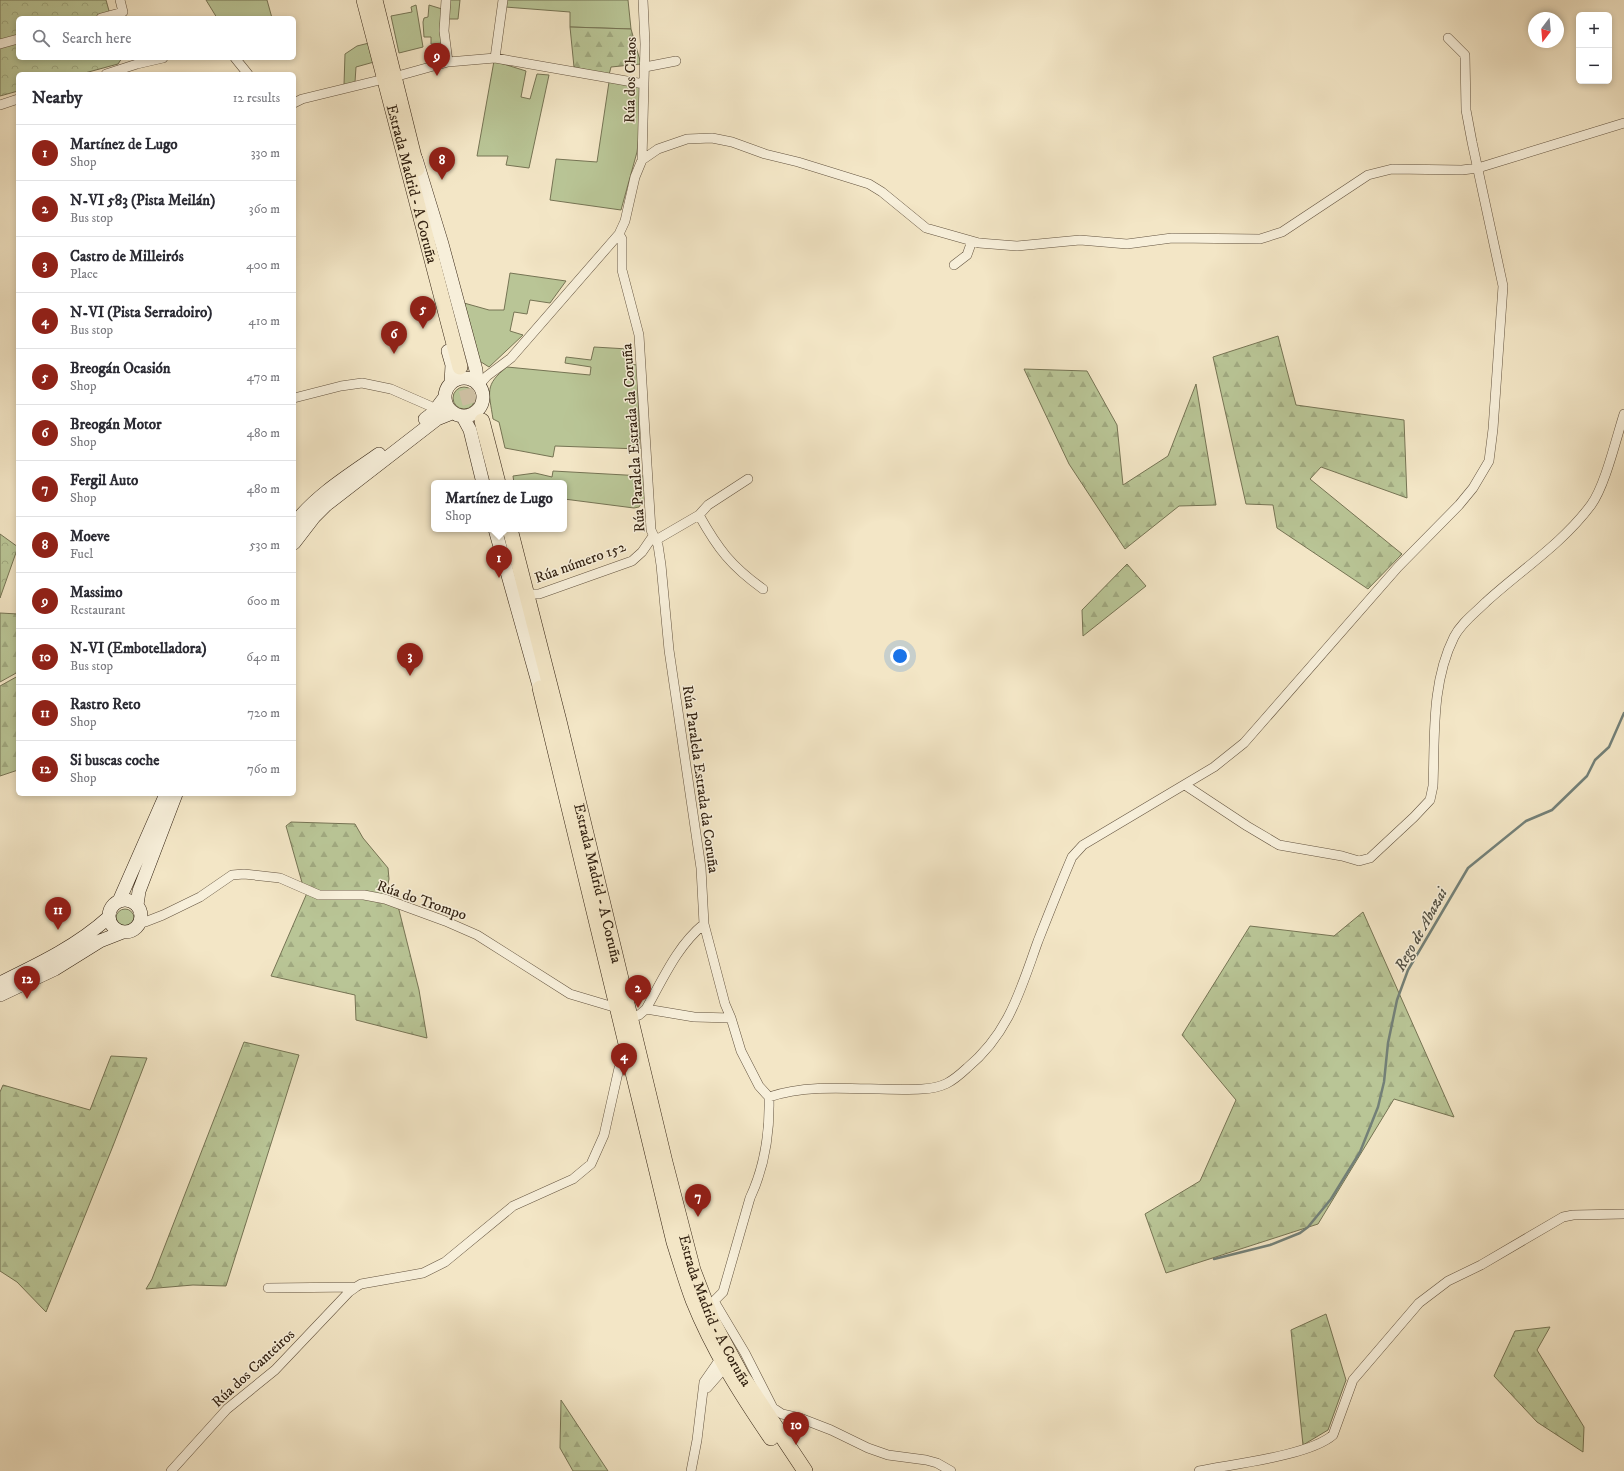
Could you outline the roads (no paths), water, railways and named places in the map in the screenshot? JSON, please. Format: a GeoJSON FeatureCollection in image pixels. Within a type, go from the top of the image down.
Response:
{"type":"FeatureCollection","features":[{"type":"Feature","properties":{"kind":"highway","name":"Estrada Madrid - A Coruña"},"geometry":{"type":"LineString","coordinates":[[364,0],[389,78],[438,258],[463,366]]}},
{"type":"Feature","properties":{"kind":"highway","name":"Estrada Madrid - A Coruña"},"geometry":{"type":"LineString","coordinates":[[375,0],[389,78]]}},
{"type":"Feature","properties":{"kind":"highway"},"geometry":{"type":"LineString","coordinates":[[468,418],[490,480]]}},
{"type":"Feature","properties":{"kind":"highway"},"geometry":{"type":"LineString","coordinates":[[468,418],[497,480]]}},
{"type":"Feature","properties":{"kind":"highway","name":"Estrada Madrid - A Coruña"},"geometry":{"type":"LineString","coordinates":[[504,532],[630,1017],[693,1270],[710,1303],[713,1322],[742,1376],[772,1412],[805,1471]]}},
{"type":"Feature","properties":{"kind":"highway","name":"Estrada Madrid - A Coruña"},"geometry":{"type":"LineString","coordinates":[[511,532],[617,1008],[674,1242],[693,1300],[720,1366],[739,1391],[793,1471]]}},
{"type":"Feature","properties":{"kind":"main road"},"geometry":{"type":"LineString","coordinates":[[408,150],[425,262],[452,365],[451,383]]}},
{"type":"Feature","properties":{"kind":"main road"},"geometry":{"type":"LineString","coordinates":[[408,150],[442,244],[476,370],[478,384],[482,390],[483,402],[504,480]]}},
{"type":"Feature","properties":{"kind":"main road"},"geometry":{"type":"LineString","coordinates":[[411,430],[430,406],[442,379],[448,351]]}},
{"type":"Feature","properties":{"kind":"main road"},"geometry":{"type":"LineString","coordinates":[[478,384],[464,378],[451,383],[445,391],[445,403],[468,418],[482,480]]}},
{"type":"Feature","properties":{"kind":"main road"},"geometry":{"type":"LineString","coordinates":[[296,521],[302,513],[330,489],[433,413],[445,397]]}},
{"type":"Feature","properties":{"kind":"main road"},"geometry":{"type":"LineString","coordinates":[[296,540],[314,517],[326,505],[437,419],[468,418],[481,407],[483,402]]}},
{"type":"Feature","properties":{"kind":"main road"},"geometry":{"type":"LineString","coordinates":[[496,532],[546,691]]}},
{"type":"Feature","properties":{"kind":"main road"},"geometry":{"type":"LineString","coordinates":[[518,532],[532,594],[546,691]]}},
{"type":"Feature","properties":{"kind":"main road"},"geometry":{"type":"LineString","coordinates":[[0,983],[51,958],[78,942],[109,917],[111,908],[119,901],[165,796]]}},
{"type":"Feature","properties":{"kind":"main road"},"geometry":{"type":"LineString","coordinates":[[137,905],[139,891],[175,796]]}},
{"type":"Feature","properties":{"kind":"main road"},"geometry":{"type":"LineString","coordinates":[[0,995],[55,969],[100,941],[123,932],[134,930],[141,921],[140,910],[137,905],[129,900],[119,901]]}},
{"type":"Feature","properties":{"kind":"main road"},"geometry":{"type":"LineString","coordinates":[[109,917],[115,928],[123,932]]}},
{"type":"Feature","properties":{"kind":"street"},"geometry":{"type":"LineString","coordinates":[[108,16],[123,12],[120,0]]}},
{"type":"Feature","properties":{"kind":"street"},"geometry":{"type":"LineString","coordinates":[[446,0],[444,30],[448,62]]}},
{"type":"Feature","properties":{"kind":"street"},"geometry":{"type":"LineString","coordinates":[[494,58],[503,0]]}},
{"type":"Feature","properties":{"kind":"street","name":"Rúa dos Chaos"},"geometry":{"type":"LineString","coordinates":[[642,160],[645,67],[643,0]]}},
{"type":"Feature","properties":{"kind":"street"},"geometry":{"type":"LineString","coordinates":[[951,1471],[937,1463],[926,1460],[888,1455],[868,1448],[831,1430],[800,1418],[772,1412],[773,1408],[739,1347],[710,1303],[723,1292],[750,1198],[757,1183],[765,1156],[770,1118],[769,1097],[787,1091],[880,1088],[922,1089],[943,1087],[955,1079],[992,1045],[1004,1028],[1072,857],[1083,845],[1214,767],[1244,743],[1398,567],[1460,505],[1473,488],[1489,461],[1493,429],[1503,286],[1466,110],[1465,55],[1448,38]]}},
{"type":"Feature","properties":{"kind":"street"},"geometry":{"type":"LineString","coordinates":[[0,44],[16,40]]}},
{"type":"Feature","properties":{"kind":"street"},"geometry":{"type":"LineString","coordinates":[[296,102],[448,62],[494,58],[644,84]]}},
{"type":"Feature","properties":{"kind":"street"},"geometry":{"type":"LineString","coordinates":[[112,72],[154,60]]}},
{"type":"Feature","properties":{"kind":"street"},"geometry":{"type":"LineString","coordinates":[[238,60],[246,72]]}},
{"type":"Feature","properties":{"kind":"street"},"geometry":{"type":"LineString","coordinates":[[645,67],[676,61]]}},
{"type":"Feature","properties":{"kind":"street"},"geometry":{"type":"LineString","coordinates":[[0,105],[16,100]]}},
{"type":"Feature","properties":{"kind":"street"},"geometry":{"type":"LineString","coordinates":[[478,384],[511,358],[619,234],[625,221],[635,177],[642,160],[658,149],[687,139],[712,138],[732,142],[765,154],[798,162],[869,184],[882,192],[926,228],[972,241],[1017,246],[1080,240],[1127,244],[1172,238],[1260,239],[1282,232],[1368,176],[1392,169],[1462,170],[1478,168],[1624,123]]}},
{"type":"Feature","properties":{"kind":"street","name":"Rúa Paralela Estrada da Coruña"},"geometry":{"type":"LineString","coordinates":[[619,234],[622,239],[622,270],[639,335],[651,530],[655,538],[661,565],[669,650],[701,868],[704,924],[725,1004],[741,1051],[759,1086],[769,1097]]}},
{"type":"Feature","properties":{"kind":"street"},"geometry":{"type":"LineString","coordinates":[[954,265],[968,255],[972,241]]}},
{"type":"Feature","properties":{"kind":"street"},"geometry":{"type":"LineString","coordinates":[[296,397],[341,386],[362,383],[391,388],[430,406]]}},
{"type":"Feature","properties":{"kind":"street"},"geometry":{"type":"LineString","coordinates":[[1185,785],[1247,826],[1279,845],[1342,856],[1359,861],[1370,858],[1430,800],[1433,786],[1438,684],[1444,659],[1454,637],[1462,625],[1502,587],[1542,556],[1571,528],[1592,504],[1599,491],[1624,414]]}},
{"type":"Feature","properties":{"kind":"street"},"geometry":{"type":"LineString","coordinates":[[655,538],[699,515],[708,505],[748,479]]}},
{"type":"Feature","properties":{"kind":"street"},"geometry":{"type":"LineString","coordinates":[[699,515],[711,537],[732,564],[762,589]]}},
{"type":"Feature","properties":{"kind":"street","name":"Rúa número 152"},"geometry":{"type":"LineString","coordinates":[[532,594],[539,594],[632,561],[655,538]]}},
{"type":"Feature","properties":{"kind":"street","name":"Rúa do Trompo"},"geometry":{"type":"LineString","coordinates":[[141,921],[145,922],[163,915],[200,897],[232,875],[244,874],[280,878],[319,895],[364,895],[378,898],[445,921],[477,935],[570,994],[617,1008]]}},
{"type":"Feature","properties":{"kind":"street"},"geometry":{"type":"LineString","coordinates":[[630,1017],[639,1015],[646,1009],[678,952],[695,931],[704,924]]}},
{"type":"Feature","properties":{"kind":"street"},"geometry":{"type":"LineString","coordinates":[[646,1009],[694,1017],[731,1018]]}},
{"type":"Feature","properties":{"kind":"street"},"geometry":{"type":"LineString","coordinates":[[268,1288],[356,1287],[361,1284],[423,1273],[445,1262],[513,1206],[573,1180],[591,1164],[604,1135],[619,1068],[630,1060]]}},
{"type":"Feature","properties":{"kind":"street"},"geometry":{"type":"LineString","coordinates":[[1199,1471],[1292,1452],[1314,1446],[1326,1440],[1333,1435],[1353,1380],[1428,1294],[1448,1281],[1481,1265],[1563,1217],[1573,1215],[1624,1214]]}},
{"type":"Feature","properties":{"kind":"street","name":"Rúa dos Canteiros"},"geometry":{"type":"LineString","coordinates":[[171,1471],[227,1409],[275,1370],[349,1292],[356,1287]]}},
{"type":"Feature","properties":{"kind":"street"},"geometry":{"type":"LineString","coordinates":[[691,1471],[697,1440],[705,1378],[720,1366]]}},
{"type":"Feature","properties":{"kind":"street"},"geometry":{"type":"LineString","coordinates":[[704,1387],[707,1388],[720,1366]]}},
{"type":"Feature","properties":{"kind":"waterway","name":"Rego de Abazai"},"geometry":{"type":"LineString","coordinates":[[1214,1259],[1270,1245],[1300,1233],[1308,1227],[1331,1199],[1360,1152],[1378,1107],[1384,1082],[1388,1043],[1397,1000],[1408,970],[1468,868],[1526,821],[1552,810],[1587,776],[1595,760],[1609,747],[1624,713]]}},
{"type":"Feature","properties":{"kind":"tunnel"},"geometry":{"type":"LineString","coordinates":[[460,367],[475,422]]}},
{"type":"Feature","properties":{"kind":"place","name":"Massimo"},"geometry":{"type":"Point","coordinates":[437,76]}},
{"type":"Feature","properties":{"kind":"place","name":"Moeve"},"geometry":{"type":"Point","coordinates":[442,180]}},
{"type":"Feature","properties":{"kind":"place","name":"Breogán Ocasión"},"geometry":{"type":"Point","coordinates":[423,329]}},
{"type":"Feature","properties":{"kind":"place","name":"Breogán Motor"},"geometry":{"type":"Point","coordinates":[394,354]}},
{"type":"Feature","properties":{"kind":"place","name":"Martínez de Lugo"},"geometry":{"type":"Point","coordinates":[499,578]}},
{"type":"Feature","properties":{"kind":"place","name":"Castro de Milleirós"},"geometry":{"type":"Point","coordinates":[410,676]}},
{"type":"Feature","properties":{"kind":"place","name":"Rastro Reto"},"geometry":{"type":"Point","coordinates":[58,930]}},
{"type":"Feature","properties":{"kind":"place","name":"Si buscas coche"},"geometry":{"type":"Point","coordinates":[27,999]}},
{"type":"Feature","properties":{"kind":"place","name":"N-VI 583 (Pista Meilán)"},"geometry":{"type":"Point","coordinates":[638,1008]}},
{"type":"Feature","properties":{"kind":"place","name":"N-VI (Pista Serradoiro)"},"geometry":{"type":"Point","coordinates":[624,1076]}},
{"type":"Feature","properties":{"kind":"place","name":"Fergil Auto"},"geometry":{"type":"Point","coordinates":[698,1217]}},
{"type":"Feature","properties":{"kind":"place","name":"N-VI (Embotelladora)"},"geometry":{"type":"Point","coordinates":[796,1445]}}]}
